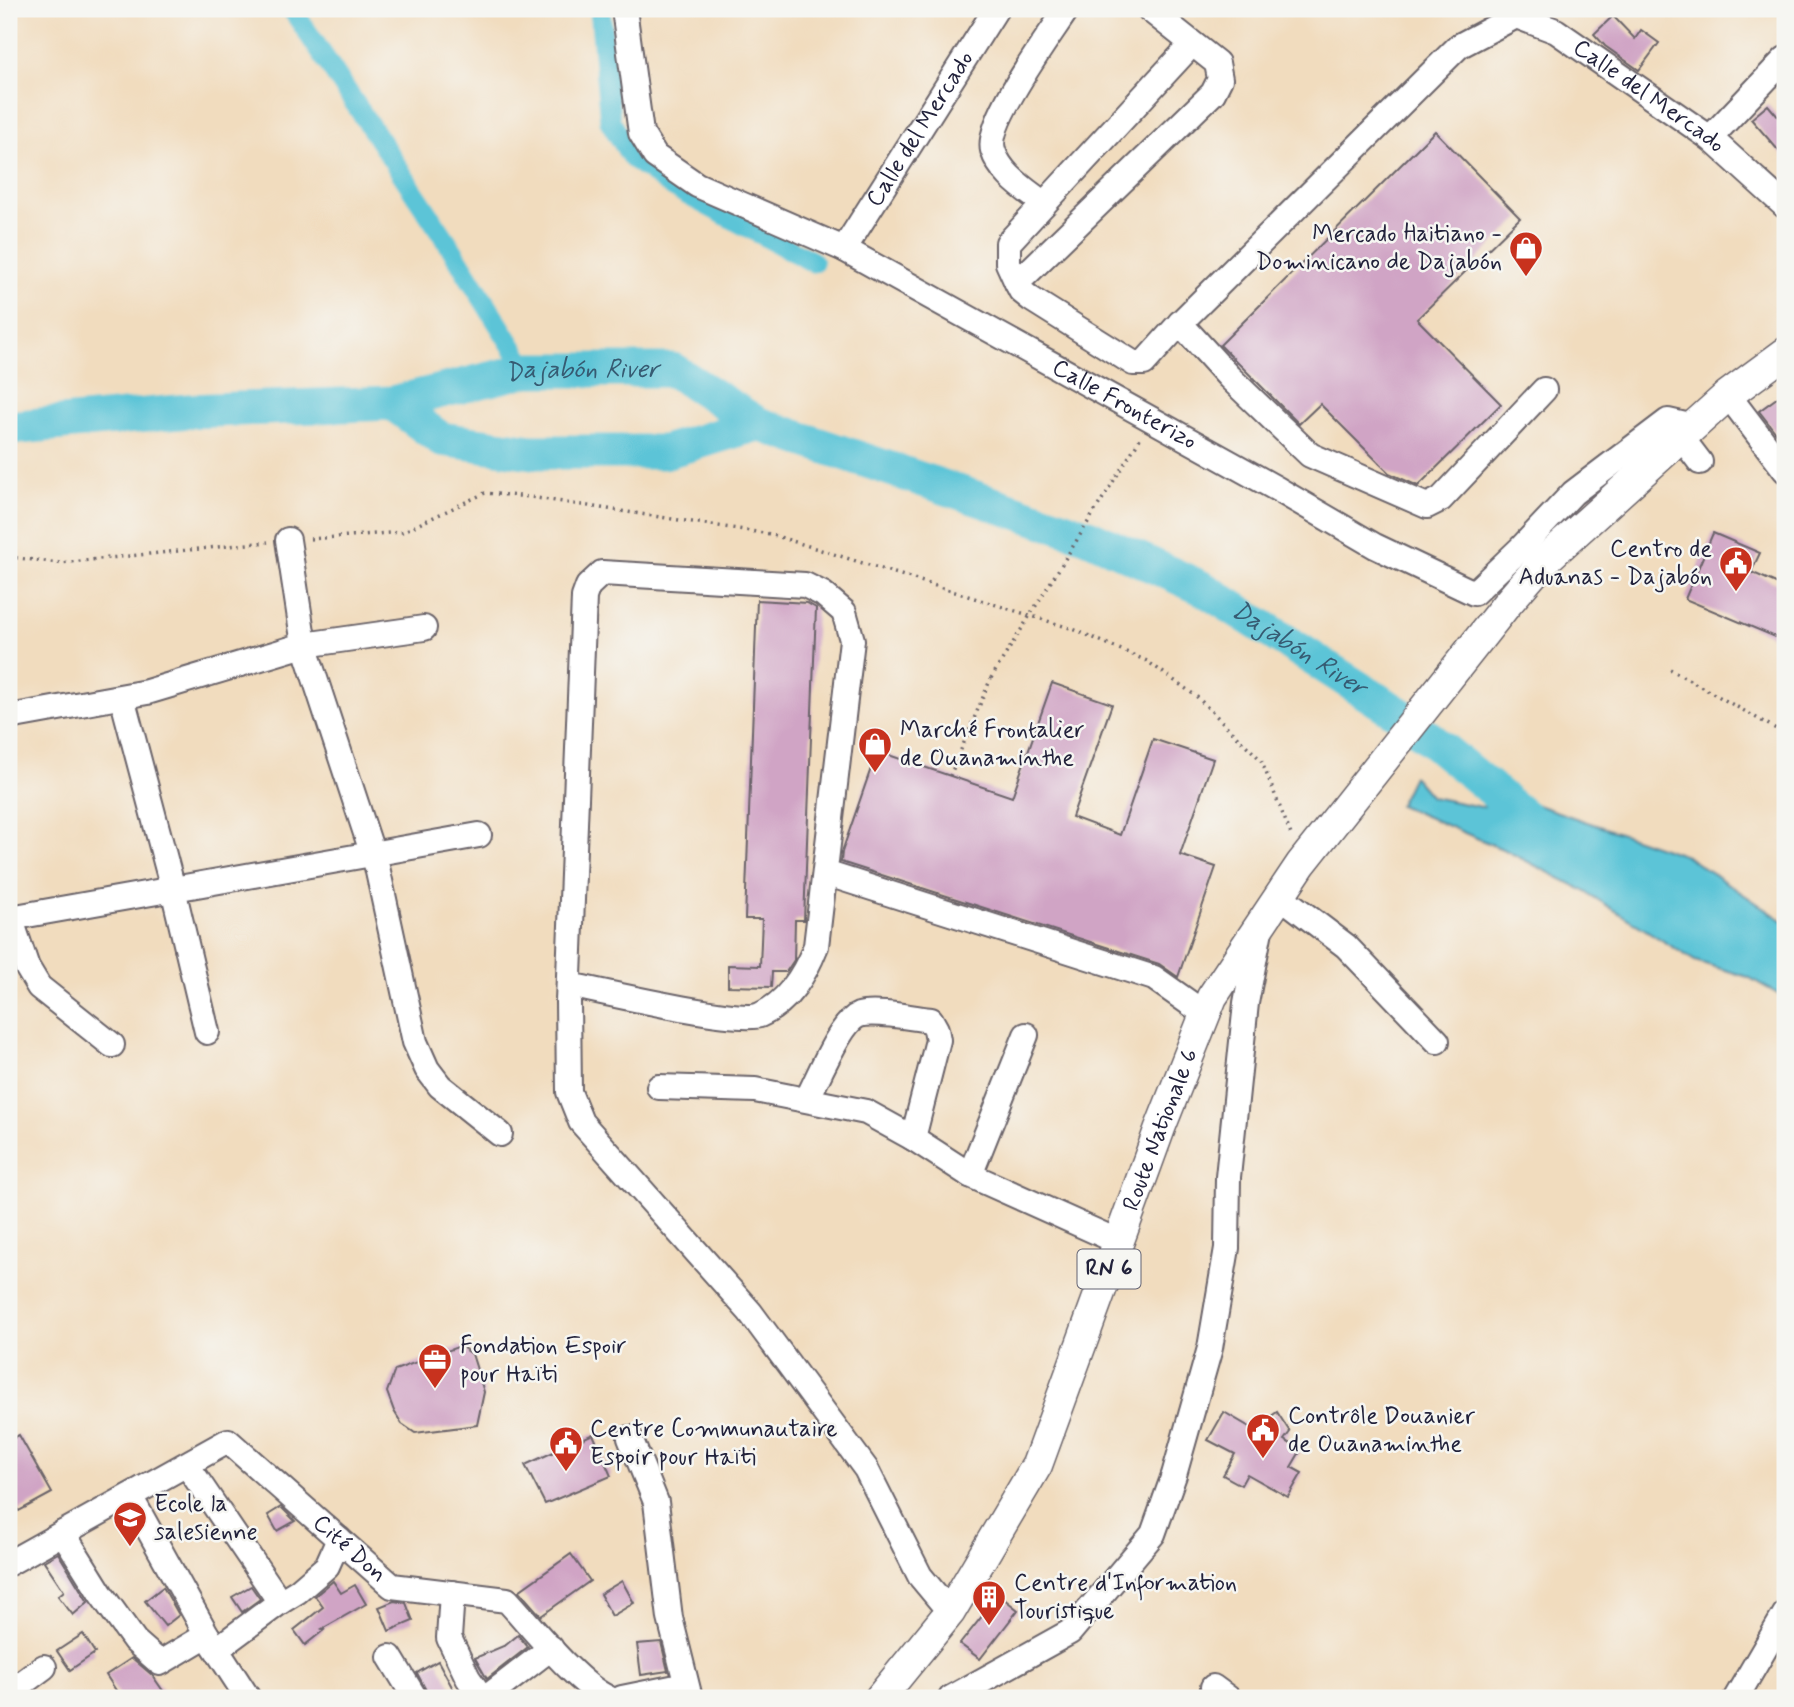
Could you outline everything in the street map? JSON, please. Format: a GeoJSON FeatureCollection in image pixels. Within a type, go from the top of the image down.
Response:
{"type":"FeatureCollection","features":[{"type":"Feature","properties":{"kind":"main road","name":"Route Nationale 6"},"geometry":{"type":"LineString","coordinates":[[880,1698],[950,1612],[1037,1465],[1212,997],[1326,832],[1524,584],[1573,533],[1728,395],[1785,353]]}},
{"type":"Feature","properties":{"kind":"street","name":"Calle Fronterizo"},"geometry":{"type":"LineString","coordinates":[[624,9],[641,133],[655,156],[697,185],[844,249],[1375,546],[1474,593],[1573,493],[1668,421],[1688,432]]}},
{"type":"Feature","properties":{"kind":"street","name":"Calle del Mercado"},"geometry":{"type":"LineString","coordinates":[[844,249],[996,9]]}},
{"type":"Feature","properties":{"kind":"street"},"geometry":{"type":"LineString","coordinates":[[1044,204],[1001,167],[993,151],[991,137],[1001,112],[1067,9]]}},
{"type":"Feature","properties":{"kind":"street"},"geometry":{"type":"LineString","coordinates":[[1017,283],[1213,93],[1220,79],[1217,63],[1149,9]]}},
{"type":"Feature","properties":{"kind":"street","name":"Calle del Mercado"},"geometry":{"type":"LineString","coordinates":[[1507,12],[1556,30],[1710,138],[1785,206]]}},
{"type":"Feature","properties":{"kind":"street"},"geometry":{"type":"LineString","coordinates":[[1192,44],[1007,243],[1008,263],[1021,291],[1133,363],[1144,363],[1180,323],[1459,46],[1507,12]]}},
{"type":"Feature","properties":{"kind":"street"},"geometry":{"type":"LineString","coordinates":[[1710,138],[1785,59]]}},
{"type":"Feature","properties":{"kind":"street"},"geometry":{"type":"LineString","coordinates":[[1180,323],[1230,377],[1310,455],[1427,506],[1441,499],[1544,390]]}},
{"type":"Feature","properties":{"kind":"street"},"geometry":{"type":"LineString","coordinates":[[1728,395],[1785,470]]}},
{"type":"Feature","properties":{"kind":"street"},"geometry":{"type":"LineString","coordinates":[[1688,432],[1700,462]]}},
{"type":"Feature","properties":{"kind":"street"},"geometry":{"type":"LineString","coordinates":[[288,540],[304,645],[372,852],[415,1042],[427,1069],[440,1086],[500,1134]]}},
{"type":"Feature","properties":{"kind":"street"},"geometry":{"type":"LineString","coordinates":[[569,985],[714,1013],[757,1016],[782,1001],[804,974],[816,946],[852,640],[844,612],[823,594],[805,585],[602,573],[588,586],[584,597],[569,985],[569,1092],[581,1122],[750,1312],[866,1469],[920,1576],[950,1612]]}},
{"type":"Feature","properties":{"kind":"street"},"geometry":{"type":"LineString","coordinates":[[9,717],[147,692],[304,645],[424,628]]}},
{"type":"Feature","properties":{"kind":"street"},"geometry":{"type":"LineString","coordinates":[[122,697],[173,889],[207,1032]]}},
{"type":"Feature","properties":{"kind":"street"},"geometry":{"type":"LineString","coordinates":[[112,1045],[39,987],[27,967],[9,916],[479,835]]}},
{"type":"Feature","properties":{"kind":"street"},"geometry":{"type":"LineString","coordinates":[[825,873],[1154,978],[1205,1014]]}},
{"type":"Feature","properties":{"kind":"street"},"geometry":{"type":"LineString","coordinates":[[1280,897],[1346,946],[1437,1041]]}},
{"type":"Feature","properties":{"kind":"street"},"geometry":{"type":"LineString","coordinates":[[951,1698],[1070,1632],[1153,1534],[1174,1475],[1210,1348],[1227,1248],[1228,1177],[1246,1003],[1261,926]]}},
{"type":"Feature","properties":{"kind":"street"},"geometry":{"type":"LineString","coordinates":[[807,1099],[847,1023],[859,1015],[889,1014],[931,1020],[938,1040],[913,1138]]}},
{"type":"Feature","properties":{"kind":"street"},"geometry":{"type":"LineString","coordinates":[[970,1175],[1026,1035]]}},
{"type":"Feature","properties":{"kind":"street"},"geometry":{"type":"LineString","coordinates":[[659,1087],[755,1090],[866,1112],[913,1138],[970,1175],[1119,1242]]}},
{"type":"Feature","properties":{"kind":"street"},"geometry":{"type":"LineString","coordinates":[[622,1698],[688,1692],[670,1618],[656,1502],[630,1438]]}},
{"type":"Feature","properties":{"kind":"street","name":"Cité Don"},"geometry":{"type":"LineString","coordinates":[[9,1563],[228,1441],[392,1586],[508,1600],[551,1648],[597,1693],[608,1698]]}},
{"type":"Feature","properties":{"kind":"street"},"geometry":{"type":"LineString","coordinates":[[187,1465],[280,1602]]}},
{"type":"Feature","properties":{"kind":"street"},"geometry":{"type":"LineString","coordinates":[[131,1496],[212,1642],[248,1698]]}},
{"type":"Feature","properties":{"kind":"street"},"geometry":{"type":"LineString","coordinates":[[63,1533],[101,1594],[135,1641],[160,1663],[212,1642],[298,1591],[327,1566],[339,1539]]}},
{"type":"Feature","properties":{"kind":"street"},"geometry":{"type":"LineString","coordinates":[[452,1593],[449,1638],[468,1678],[484,1698],[551,1648]]}},
{"type":"Feature","properties":{"kind":"street"},"geometry":{"type":"LineString","coordinates":[[1736,1698],[1785,1614]]}},
{"type":"Feature","properties":{"kind":"street"},"geometry":{"type":"LineString","coordinates":[[390,1657],[415,1698]]}},
{"type":"Feature","properties":{"kind":"street"},"geometry":{"type":"LineString","coordinates":[[9,1693],[44,1667]]}},
{"type":"Feature","properties":{"kind":"path"},"geometry":{"type":"LineString","coordinates":[[950,776],[991,678],[1141,437]]}},
{"type":"Feature","properties":{"kind":"path"},"geometry":{"type":"LineString","coordinates":[[1670,669],[1785,734]]}},
{"type":"Feature","properties":{"kind":"water"},"geometry":{"type":"Polygon","coordinates":[[[1413,776],[1431,797],[1481,807],[1523,800],[1686,856],[1785,922],[1785,998],[1748,977],[1695,961],[1581,889],[1507,851],[1399,805],[1413,776]]]}},
{"type":"Feature","properties":{"kind":"building"},"geometry":{"type":"Polygon","coordinates":[[[1613,16],[1635,39],[1641,30],[1659,43],[1639,70],[1605,46],[1594,34],[1613,16]]]}},
{"type":"Feature","properties":{"kind":"building"},"geometry":{"type":"Polygon","coordinates":[[[1768,105],[1785,125],[1785,158],[1751,119],[1768,105]]]}},
{"type":"Feature","properties":{"kind":"building"},"geometry":{"type":"Polygon","coordinates":[[[1435,131],[1520,218],[1417,319],[1501,404],[1418,486],[1389,473],[1320,404],[1299,424],[1220,345],[1435,131]]]}},
{"type":"Feature","properties":{"kind":"building"},"geometry":{"type":"Polygon","coordinates":[[[1785,392],[1785,426],[1776,433],[1759,411],[1785,392]]]}},
{"type":"Feature","properties":{"kind":"building","name":"Centro de Aduanas - Dajabón"},"geometry":{"type":"Polygon","coordinates":[[[1713,533],[1760,553],[1751,572],[1785,587],[1785,641],[1685,599],[1713,533]]]}},
{"type":"Feature","properties":{"kind":"building"},"geometry":{"type":"Polygon","coordinates":[[[757,600],[807,603],[816,608],[804,920],[795,920],[794,960],[786,972],[772,972],[771,987],[728,986],[728,965],[760,966],[762,919],[745,919],[757,600]]]}},
{"type":"Feature","properties":{"kind":"building"},"geometry":{"type":"Polygon","coordinates":[[[1052,683],[1112,704],[1072,817],[1120,835],[1153,739],[1213,759],[1180,855],[1216,867],[1178,977],[1159,964],[841,862],[842,852],[877,751],[1012,797],[1052,683]]]}},
{"type":"Feature","properties":{"kind":"building"},"geometry":{"type":"Polygon","coordinates":[[[460,1346],[472,1354],[484,1392],[477,1425],[415,1433],[402,1424],[387,1392],[395,1370],[460,1346]]]}},
{"type":"Feature","properties":{"kind":"building","name":"Contrôle Douanier de Ouanaminthe"},"geometry":{"type":"Polygon","coordinates":[[[1224,1412],[1253,1429],[1277,1412],[1290,1432],[1284,1440],[1301,1450],[1291,1467],[1302,1473],[1288,1497],[1247,1474],[1241,1485],[1223,1475],[1235,1454],[1208,1440],[1224,1412]]]}},
{"type":"Feature","properties":{"kind":"building"},"geometry":{"type":"Polygon","coordinates":[[[593,1434],[611,1476],[545,1504],[525,1465],[593,1434]]]}},
{"type":"Feature","properties":{"kind":"building"},"geometry":{"type":"Polygon","coordinates":[[[19,1435],[52,1493],[19,1511],[9,1494],[9,1441],[19,1435]]]}},
{"type":"Feature","properties":{"kind":"building"},"geometry":{"type":"Polygon","coordinates":[[[281,1507],[295,1521],[277,1531],[268,1515],[281,1507]]]}},
{"type":"Feature","properties":{"kind":"building"},"geometry":{"type":"Polygon","coordinates":[[[58,1553],[88,1602],[73,1615],[58,1596],[64,1591],[44,1561],[58,1553]]]}},
{"type":"Feature","properties":{"kind":"building"},"geometry":{"type":"Polygon","coordinates":[[[571,1554],[590,1581],[541,1616],[519,1591],[571,1554]]]}},
{"type":"Feature","properties":{"kind":"building"},"geometry":{"type":"Polygon","coordinates":[[[333,1581],[341,1593],[355,1585],[366,1604],[322,1629],[324,1630],[305,1645],[294,1630],[323,1607],[315,1596],[333,1581]]]}},
{"type":"Feature","properties":{"kind":"building"},"geometry":{"type":"Polygon","coordinates":[[[622,1581],[634,1603],[612,1616],[600,1594],[622,1581]]]}},
{"type":"Feature","properties":{"kind":"building"},"geometry":{"type":"Polygon","coordinates":[[[251,1586],[260,1599],[242,1612],[232,1597],[251,1586]]]}},
{"type":"Feature","properties":{"kind":"building"},"geometry":{"type":"Polygon","coordinates":[[[163,1587],[179,1615],[165,1626],[145,1601],[163,1587]]]}},
{"type":"Feature","properties":{"kind":"building","name":"Centre d'Information Touristique"},"geometry":{"type":"Polygon","coordinates":[[[999,1595],[1018,1610],[980,1659],[960,1644],[999,1595]]]}},
{"type":"Feature","properties":{"kind":"building"},"geometry":{"type":"Polygon","coordinates":[[[394,1601],[406,1603],[413,1621],[389,1631],[379,1607],[394,1601]]]}},
{"type":"Feature","properties":{"kind":"building"},"geometry":{"type":"Polygon","coordinates":[[[83,1634],[95,1653],[70,1670],[57,1651],[83,1634]]]}},
{"type":"Feature","properties":{"kind":"building"},"geometry":{"type":"Polygon","coordinates":[[[518,1635],[528,1647],[487,1679],[475,1658],[506,1645],[518,1635]]]}},
{"type":"Feature","properties":{"kind":"building"},"geometry":{"type":"Polygon","coordinates":[[[661,1642],[668,1671],[641,1675],[637,1644],[661,1642]]]}},
{"type":"Feature","properties":{"kind":"building"},"geometry":{"type":"Polygon","coordinates":[[[132,1658],[152,1675],[168,1698],[121,1698],[106,1675],[132,1658]]]}},
{"type":"Feature","properties":{"kind":"building"},"geometry":{"type":"Polygon","coordinates":[[[438,1661],[458,1698],[430,1698],[417,1673],[438,1661]]]}},
{"type":"Feature","properties":{"kind":"waterway"},"geometry":{"type":"LineString","coordinates":[[292,9],[448,243],[527,370]]}},
{"type":"Feature","properties":{"kind":"waterway"},"geometry":{"type":"LineString","coordinates":[[600,9],[610,121],[632,158],[673,187],[813,262]]}},
{"type":"Feature","properties":{"kind":"waterway","name":"Dajabón River"},"geometry":{"type":"LineString","coordinates":[[9,428],[189,411],[392,403],[527,370],[673,370],[758,424],[1088,536],[1204,589],[1404,717],[1543,832]]}},
{"type":"Feature","properties":{"kind":"waterway","name":"Dajabón River"},"geometry":{"type":"LineString","coordinates":[[392,403],[441,439],[532,452],[664,452],[758,424]]}},
{"type":"Feature","properties":{"kind":"place","name":"Mercado Haitiano - Dominicano de Dajabón"},"geometry":{"type":"Point","coordinates":[1526,278]}},
{"type":"Feature","properties":{"kind":"place","name":"Centro de Aduanas - Dajabón"},"geometry":{"type":"Point","coordinates":[1736,593]}},
{"type":"Feature","properties":{"kind":"place","name":"Marché Frontalier de Ouanaminthe"},"geometry":{"type":"Point","coordinates":[875,774]}},
{"type":"Feature","properties":{"kind":"place","name":"Fondation Espoir pour Haïti"},"geometry":{"type":"Point","coordinates":[435,1390]}},
{"type":"Feature","properties":{"kind":"place","name":"Contrôle Douanier de Ouanaminthe"},"geometry":{"type":"Point","coordinates":[1263,1460]}},
{"type":"Feature","properties":{"kind":"place","name":"Centre Communautaire Espoir pour Haïti"},"geometry":{"type":"Point","coordinates":[566,1473]}},
{"type":"Feature","properties":{"kind":"place","name":"Ecole la salesienne"},"geometry":{"type":"Point","coordinates":[130,1548]}},
{"type":"Feature","properties":{"kind":"place","name":"Centre d'Information Touristique"},"geometry":{"type":"Point","coordinates":[989,1627]}}]}
